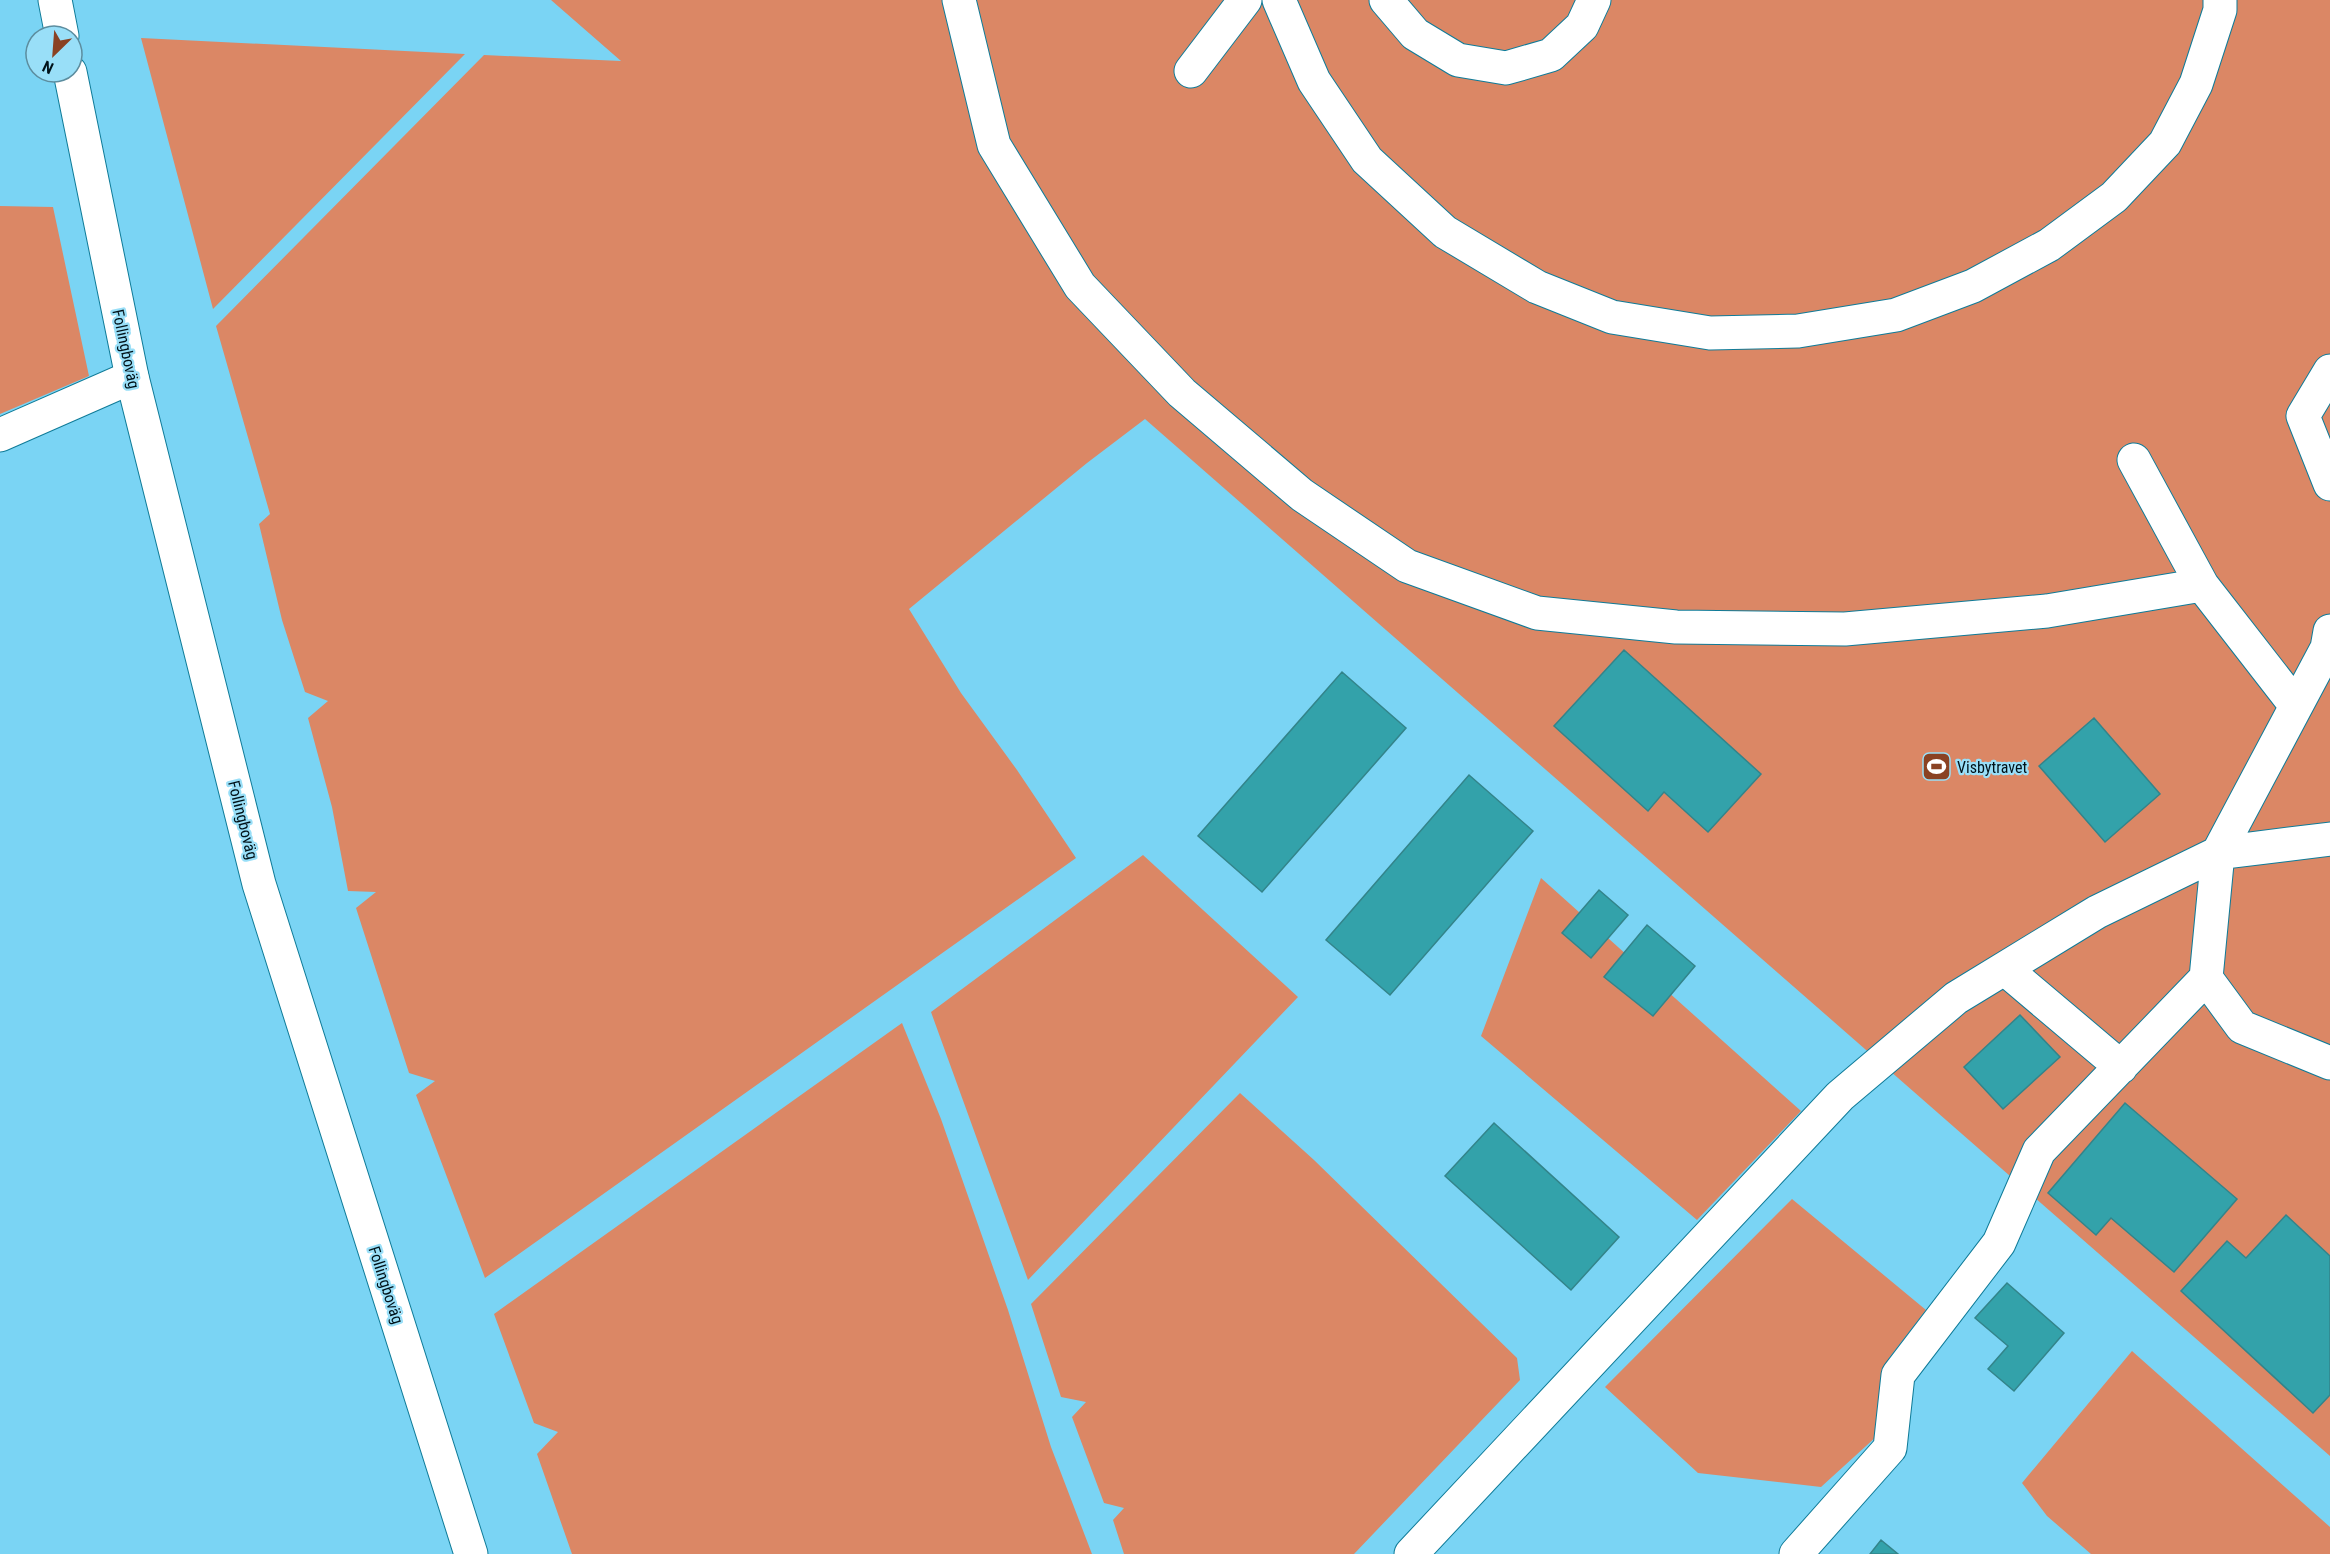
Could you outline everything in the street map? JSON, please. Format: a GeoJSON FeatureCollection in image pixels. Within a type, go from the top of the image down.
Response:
{"type":"FeatureCollection","features":[{"type":"Feature","properties":{"kind":"main road"},"geometry":{"type":"LineString","coordinates":[[55,0],[60,24]]}},
{"type":"Feature","properties":{"kind":"main road"},"geometry":{"type":"LineString","coordinates":[[959,0],[994,145],[1080,286],[1182,393],[1302,495],[1407,566],[1538,613],[1676,627],[1845,629],[2047,611],[2202,585]]}},
{"type":"Feature","properties":{"kind":"main road"},"geometry":{"type":"LineString","coordinates":[[1191,71],[1245,0]]}},
{"type":"Feature","properties":{"kind":"main road"},"geometry":{"type":"LineString","coordinates":[[1280,0],[1314,81],[1367,160],[1446,232],[1536,287],[1612,317],[1710,333],[1798,331],[1896,315],[1973,286],[2049,245],[2114,197],[2165,143],[2196,84],[2220,10],[2220,0]]}},
{"type":"Feature","properties":{"kind":"main road"},"geometry":{"type":"LineString","coordinates":[[1386,0],[1415,34],[1458,60],[1506,68],[1551,55],[1582,26],[1594,0]]}},
{"type":"Feature","properties":{"kind":"main road","name":"Follingboväg"},"geometry":{"type":"LineString","coordinates":[[72,84],[132,377],[259,884],[471,1554]]}},
{"type":"Feature","properties":{"kind":"main road"},"geometry":{"type":"LineString","coordinates":[[2330,371],[2303,416],[2330,484]]}},
{"type":"Feature","properties":{"kind":"main road"},"geometry":{"type":"LineString","coordinates":[[0,435],[132,377]]}},
{"type":"Feature","properties":{"kind":"main road"},"geometry":{"type":"LineString","coordinates":[[2134,460],[2202,585],[2296,706]]}},
{"type":"Feature","properties":{"kind":"main road"},"geometry":{"type":"LineString","coordinates":[[1796,1554],[1890,1448],[1898,1375],[1999,1243],[2039,1151],[2206,978],[2218,853],[2329,644]]}},
{"type":"Feature","properties":{"kind":"main road"},"geometry":{"type":"LineString","coordinates":[[1411,1554],[1840,1096],[1956,998],[2097,912],[2218,853],[2330,839]]}},
{"type":"Feature","properties":{"kind":"main road"},"geometry":{"type":"LineString","coordinates":[[2005,969],[2121,1067]]}},
{"type":"Feature","properties":{"kind":"main road"},"geometry":{"type":"LineString","coordinates":[[2206,978],[2242,1027],[2330,1063]]}},
{"type":"Feature","properties":{"kind":"shaded area","name":"Visbytravet"},"geometry":{"type":"Polygon","coordinates":[[[551,0],[2330,0],[2330,1456],[1145,419],[1087,463],[909,609],[961,693],[1017,770],[1076,858],[485,1278],[416,1095],[435,1081],[409,1073],[356,908],[376,892],[348,891],[332,807],[308,718],[328,701],[305,692],[282,620],[259,524],[270,514],[216,326],[484,55],[621,61],[551,0]]]}},
{"type":"Feature","properties":{"kind":"shaded area"},"geometry":{"type":"Polygon","coordinates":[[[141,38],[465,54],[213,309],[141,38]]]}},
{"type":"Feature","properties":{"kind":"shaded area"},"geometry":{"type":"Polygon","coordinates":[[[0,206],[53,207],[89,376],[0,414],[0,206]]]}},
{"type":"Feature","properties":{"kind":"shaded area"},"geometry":{"type":"Polygon","coordinates":[[[1143,855],[1298,997],[1028,1280],[931,1012],[1143,855]]]}},
{"type":"Feature","properties":{"kind":"shaded area"},"geometry":{"type":"Polygon","coordinates":[[[1541,878],[1801,1111],[1697,1220],[1481,1036],[1541,878]]]}},
{"type":"Feature","properties":{"kind":"shaded area"},"geometry":{"type":"Polygon","coordinates":[[[902,1023],[941,1119],[1008,1310],[1051,1447],[1092,1554],[572,1554],[537,1454],[558,1432],[534,1423],[494,1314],[902,1023]]]}},
{"type":"Feature","properties":{"kind":"shaded area"},"geometry":{"type":"Polygon","coordinates":[[[1240,1093],[1314,1160],[1517,1358],[1520,1380],[1354,1554],[1124,1554],[1113,1520],[1124,1508],[1104,1503],[1072,1417],[1086,1402],[1061,1397],[1031,1304],[1240,1093]]]}},
{"type":"Feature","properties":{"kind":"shaded area"},"geometry":{"type":"Polygon","coordinates":[[[1792,1199],[1926,1310],[1889,1358],[1877,1436],[1821,1487],[1698,1473],[1605,1387],[1792,1199]]]}},
{"type":"Feature","properties":{"kind":"shaded area"},"geometry":{"type":"Polygon","coordinates":[[[2132,1351],[2330,1527],[2330,1554],[2091,1554],[2047,1516],[2022,1483],[2132,1351]]]}},
{"type":"Feature","properties":{"kind":"building"},"geometry":{"type":"Polygon","coordinates":[[[1624,650],[1761,774],[1708,832],[1664,792],[1648,811],[1554,726],[1624,650]]]}},
{"type":"Feature","properties":{"kind":"building"},"geometry":{"type":"Polygon","coordinates":[[[1342,672],[1406,728],[1262,892],[1198,836],[1342,672]]]}},
{"type":"Feature","properties":{"kind":"building"},"geometry":{"type":"Polygon","coordinates":[[[2094,718],[2160,794],[2105,842],[2039,766],[2094,718]]]}},
{"type":"Feature","properties":{"kind":"building"},"geometry":{"type":"Polygon","coordinates":[[[1469,775],[1533,831],[1390,995],[1326,940],[1469,775]]]}},
{"type":"Feature","properties":{"kind":"building"},"geometry":{"type":"Polygon","coordinates":[[[1599,890],[1628,915],[1591,958],[1562,933],[1599,890]]]}},
{"type":"Feature","properties":{"kind":"building"},"geometry":{"type":"Polygon","coordinates":[[[1647,925],[1695,966],[1653,1016],[1604,977],[1647,925]]]}},
{"type":"Feature","properties":{"kind":"building"},"geometry":{"type":"Polygon","coordinates":[[[2020,1015],[2060,1057],[2003,1109],[1964,1067],[2020,1015]]]}},
{"type":"Feature","properties":{"kind":"building"},"geometry":{"type":"Polygon","coordinates":[[[2125,1103],[2237,1199],[2174,1272],[2111,1218],[2096,1235],[2048,1193],[2125,1103]]]}},
{"type":"Feature","properties":{"kind":"building"},"geometry":{"type":"Polygon","coordinates":[[[1494,1123],[1619,1237],[1571,1290],[1445,1176],[1494,1123]]]}},
{"type":"Feature","properties":{"kind":"building"},"geometry":{"type":"Polygon","coordinates":[[[2286,1215],[2330,1256],[2330,1395],[2313,1413],[2181,1291],[2227,1241],[2246,1258],[2286,1215]]]}},
{"type":"Feature","properties":{"kind":"building"},"geometry":{"type":"Polygon","coordinates":[[[2007,1283],[2064,1333],[2014,1391],[1988,1369],[2008,1346],[1975,1318],[2007,1283]]]}},
{"type":"Feature","properties":{"kind":"building"},"geometry":{"type":"Polygon","coordinates":[[[1881,1540],[1898,1554],[1870,1554],[1881,1540]]]}},
{"type":"Feature","properties":{"kind":"place","name":"Visbytravet"},"geometry":{"type":"Point","coordinates":[1936,767]}}]}
